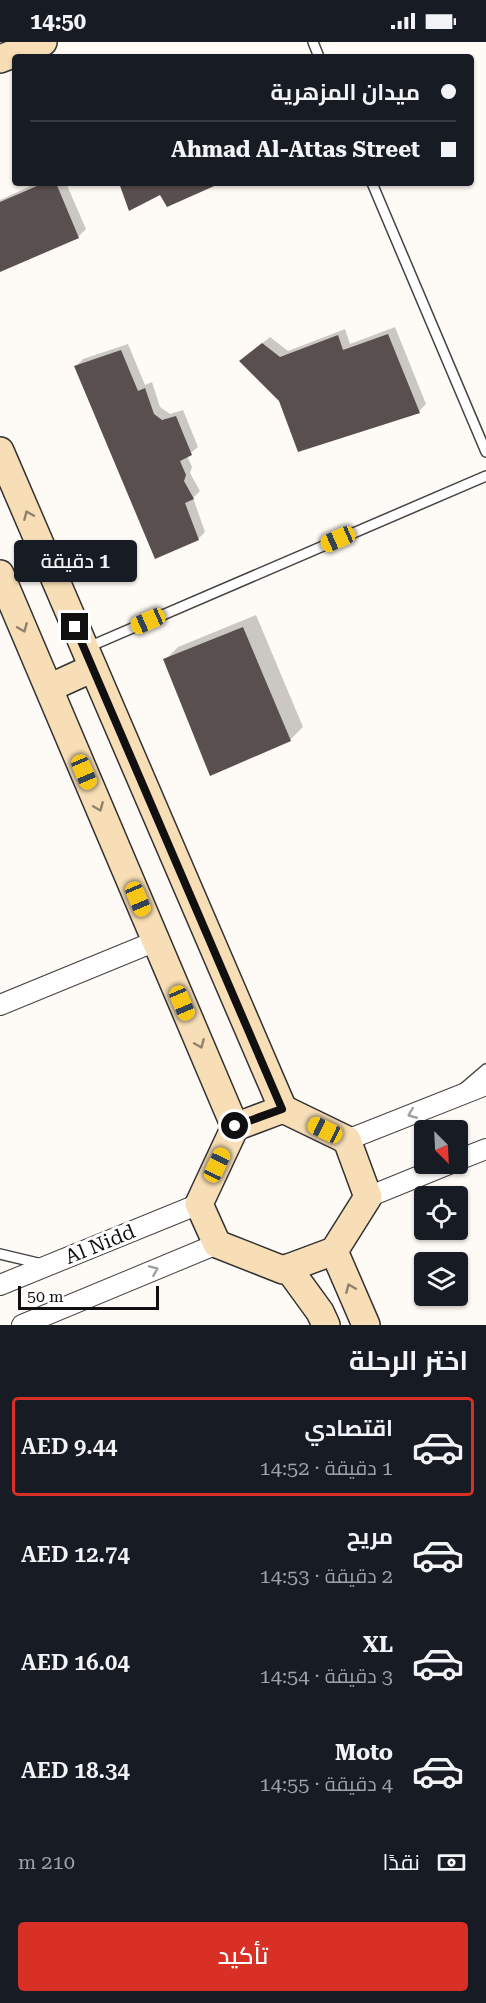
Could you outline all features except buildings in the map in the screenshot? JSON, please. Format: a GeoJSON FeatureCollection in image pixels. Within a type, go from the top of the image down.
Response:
{"type":"FeatureCollection","features":[{"type":"Feature","properties":{"kind":"street"},"geometry":{"type":"LineString","coordinates":[[13,54],[43,42]]}},
{"type":"Feature","properties":{"kind":"street"},"geometry":{"type":"LineString","coordinates":[[0,451],[282,1109],[347,1140],[368,1197]]}},
{"type":"Feature","properties":{"kind":"street"},"geometry":{"type":"LineString","coordinates":[[0,574],[235,1126]]}},
{"type":"Feature","properties":{"kind":"street"},"geometry":{"type":"LineString","coordinates":[[49,688],[89,658]]}},
{"type":"Feature","properties":{"kind":"street"},"geometry":{"type":"LineString","coordinates":[[0,1005],[156,941]]}},
{"type":"Feature","properties":{"kind":"street"},"geometry":{"type":"LineString","coordinates":[[347,1140],[486,1085]]}},
{"type":"Feature","properties":{"kind":"street"},"geometry":{"type":"LineString","coordinates":[[282,1109],[235,1126],[199,1204],[217,1244],[283,1270],[334,1251],[368,1197],[424,1174]]}},
{"type":"Feature","properties":{"kind":"street"},"geometry":{"type":"LineString","coordinates":[[468,1157],[486,1149]]}},
{"type":"Feature","properties":{"kind":"street","name":"Al Nidd"},"geometry":{"type":"LineString","coordinates":[[0,1285],[199,1204]]}},
{"type":"Feature","properties":{"kind":"street"},"geometry":{"type":"LineString","coordinates":[[22,1325],[58,1317],[217,1244]]}},
{"type":"Feature","properties":{"kind":"street"},"geometry":{"type":"LineString","coordinates":[[334,1251],[366,1325]]}},
{"type":"Feature","properties":{"kind":"street"},"geometry":{"type":"LineString","coordinates":[[288,1268],[320,1312],[326,1325]]}},
{"type":"Feature","properties":{"kind":"lane"},"geometry":{"type":"LineString","coordinates":[[373,186],[486,452]]}},
{"type":"Feature","properties":{"kind":"lane"},"geometry":{"type":"LineString","coordinates":[[89,658],[486,476]]}},
{"type":"Feature","properties":{"kind":"lane"},"geometry":{"type":"LineString","coordinates":[[454,1097],[486,1069]]}},
{"type":"Feature","properties":{"kind":"lane"},"geometry":{"type":"LineString","coordinates":[[0,1254],[48,1266]]}},
{"type":"Feature","properties":{"kind":"route"},"geometry":{"type":"LineString","coordinates":[[75,627],[282,1109],[235,1126]]}}]}
